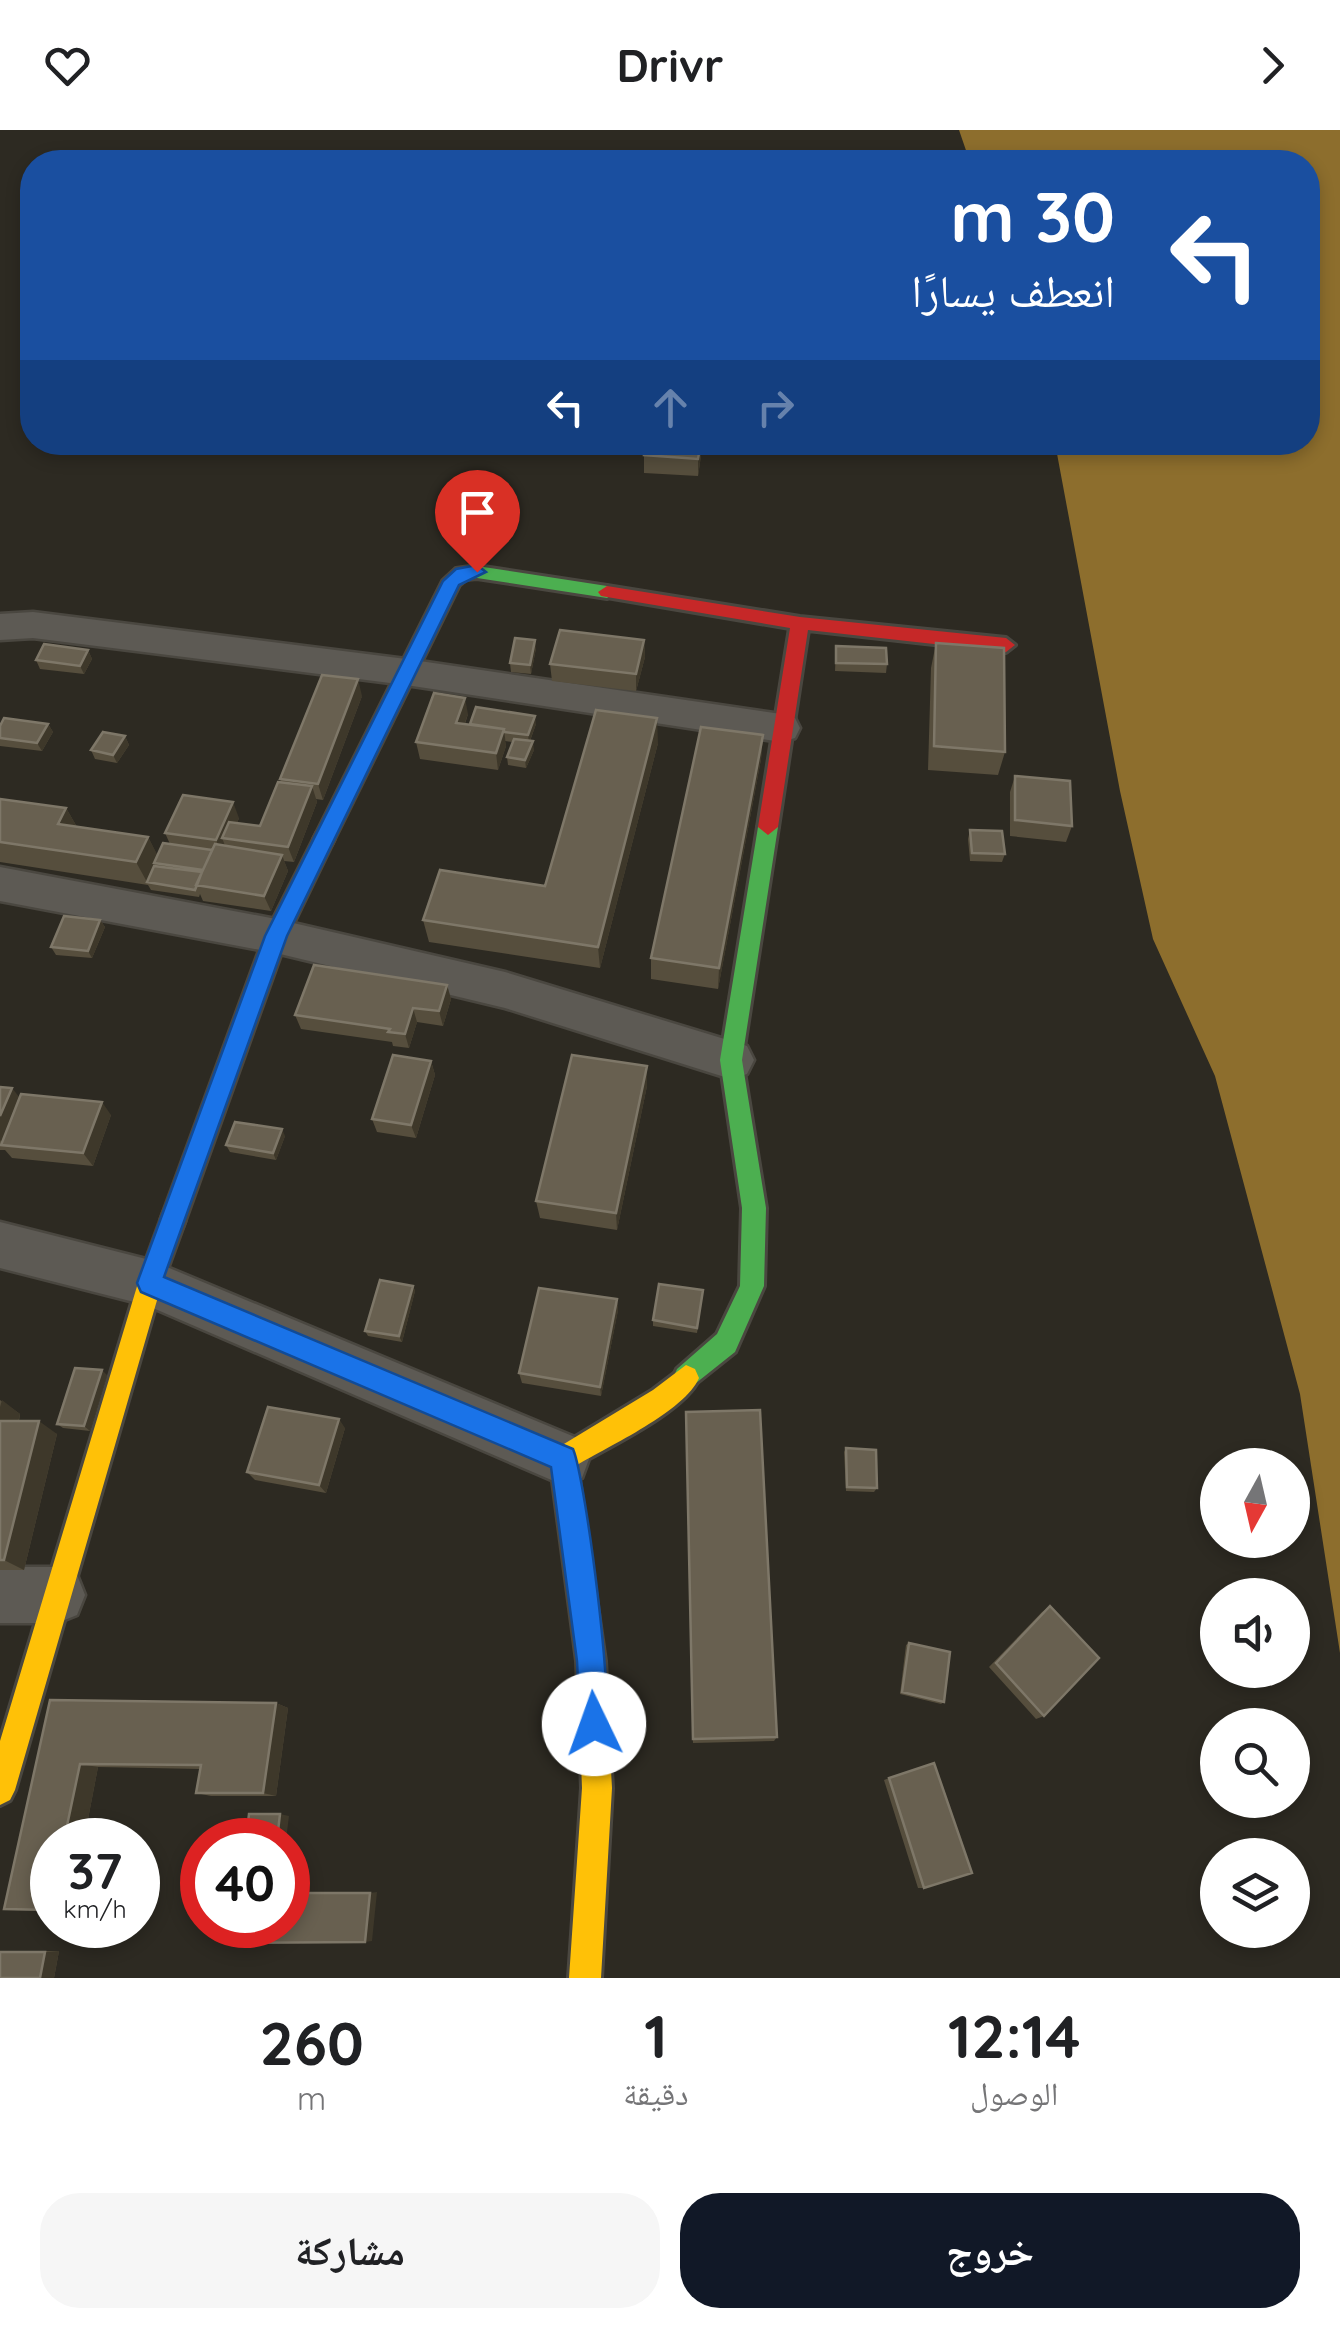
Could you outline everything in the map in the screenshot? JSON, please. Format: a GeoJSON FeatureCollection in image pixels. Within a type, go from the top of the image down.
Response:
{"type":"FeatureCollection","features":[{"type":"Feature","properties":{"kind":"street"},"geometry":{"type":"LineString","coordinates":[[0,1790],[150,1283],[276,936],[452,581],[462,573],[477,572],[800,623],[1006,645]]}},
{"type":"Feature","properties":{"kind":"street"},"geometry":{"type":"LineString","coordinates":[[564,1459],[662,1399],[726,1343],[752,1286],[754,1208],[731,1060],[800,623]]}},
{"type":"Feature","properties":{"kind":"street"},"geometry":{"type":"LineString","coordinates":[[0,627],[33,625],[406,672],[781,728]]}},
{"type":"Feature","properties":{"kind":"street"},"geometry":{"type":"LineString","coordinates":[[0,884],[276,936],[504,990],[731,1060]]}},
{"type":"Feature","properties":{"kind":"street"},"geometry":{"type":"LineString","coordinates":[[0,1245],[150,1283],[564,1459]]}},
{"type":"Feature","properties":{"kind":"street"},"geometry":{"type":"LineString","coordinates":[[564,1459],[591,1661],[597,1788],[584,1978]]}},
{"type":"Feature","properties":{"kind":"street"},"geometry":{"type":"LineString","coordinates":[[0,1595],[58,1595]]}},
{"type":"Feature","properties":{"kind":"shaded area"},"geometry":{"type":"Polygon","coordinates":[[[959,130],[1340,130],[1340,1653],[1300,1394],[1215,1076],[1153,939],[1120,791],[1057,455],[1320,455],[1320,150],[966,150],[959,130]]]}},
{"type":"Feature","properties":{"kind":"building"},"geometry":{"type":"Polygon","coordinates":[[[644,455],[699,455],[698,459],[644,455]]]}},
{"type":"Feature","properties":{"kind":"building"},"geometry":{"type":"Polygon","coordinates":[[[560,630],[644,640],[636,674],[550,664],[560,630]]]}},
{"type":"Feature","properties":{"kind":"building"},"geometry":{"type":"Polygon","coordinates":[[[515,638],[535,640],[530,665],[510,663],[515,638]]]}},
{"type":"Feature","properties":{"kind":"building"},"geometry":{"type":"Polygon","coordinates":[[[936,643],[1004,648],[1005,752],[934,746],[936,643]]]}},
{"type":"Feature","properties":{"kind":"building"},"geometry":{"type":"Polygon","coordinates":[[[44,644],[88,650],[80,666],[36,660],[44,644]]]}},
{"type":"Feature","properties":{"kind":"building"},"geometry":{"type":"Polygon","coordinates":[[[836,646],[886,648],[887,664],[836,663],[836,646]]]}},
{"type":"Feature","properties":{"kind":"building"},"geometry":{"type":"Polygon","coordinates":[[[322,675],[358,679],[318,784],[280,779],[322,675]]]}},
{"type":"Feature","properties":{"kind":"building"},"geometry":{"type":"Polygon","coordinates":[[[434,693],[465,698],[456,723],[504,729],[496,753],[416,742],[434,693]]]}},
{"type":"Feature","properties":{"kind":"building"},"geometry":{"type":"Polygon","coordinates":[[[476,707],[535,716],[528,735],[504,732],[470,724],[476,707]]]}},
{"type":"Feature","properties":{"kind":"building"},"geometry":{"type":"Polygon","coordinates":[[[596,710],[657,718],[598,947],[423,920],[440,870],[545,886],[596,710]]]}},
{"type":"Feature","properties":{"kind":"building"},"geometry":{"type":"Polygon","coordinates":[[[4,718],[48,724],[37,743],[0,738],[4,718]]]}},
{"type":"Feature","properties":{"kind":"building"},"geometry":{"type":"Polygon","coordinates":[[[701,727],[763,735],[719,968],[651,958],[701,727]]]}},
{"type":"Feature","properties":{"kind":"building"},"geometry":{"type":"Polygon","coordinates":[[[103,732],[125,736],[113,755],[91,750],[103,732]]]}},
{"type":"Feature","properties":{"kind":"building"},"geometry":{"type":"Polygon","coordinates":[[[514,739],[533,741],[525,760],[507,757],[514,739]]]}},
{"type":"Feature","properties":{"kind":"building"},"geometry":{"type":"Polygon","coordinates":[[[1015,776],[1070,781],[1072,826],[1015,820],[1015,776]]]}},
{"type":"Feature","properties":{"kind":"building"},"geometry":{"type":"Polygon","coordinates":[[[278,782],[312,786],[288,847],[222,838],[229,822],[260,826],[278,782]]]}},
{"type":"Feature","properties":{"kind":"building"},"geometry":{"type":"Polygon","coordinates":[[[183,795],[233,802],[216,840],[165,833],[183,795]]]}},
{"type":"Feature","properties":{"kind":"building"},"geometry":{"type":"Polygon","coordinates":[[[0,799],[66,808],[58,824],[148,837],[136,862],[0,842],[0,799]]]}},
{"type":"Feature","properties":{"kind":"building"},"geometry":{"type":"Polygon","coordinates":[[[970,830],[1002,831],[1005,854],[972,853],[970,830]]]}},
{"type":"Feature","properties":{"kind":"building"},"geometry":{"type":"Polygon","coordinates":[[[163,843],[212,850],[203,870],[154,863],[163,843]]]}},
{"type":"Feature","properties":{"kind":"building"},"geometry":{"type":"Polygon","coordinates":[[[215,844],[282,855],[264,896],[196,885],[215,844]]]}},
{"type":"Feature","properties":{"kind":"building"},"geometry":{"type":"Polygon","coordinates":[[[154,866],[202,872],[195,890],[147,882],[154,866]]]}},
{"type":"Feature","properties":{"kind":"building"},"geometry":{"type":"Polygon","coordinates":[[[64,916],[100,920],[88,951],[51,947],[64,916]]]}},
{"type":"Feature","properties":{"kind":"building"},"geometry":{"type":"Polygon","coordinates":[[[314,965],[447,985],[439,1011],[413,1008],[405,1034],[388,1032],[390,1029],[295,1015],[314,965]]]}},
{"type":"Feature","properties":{"kind":"building"},"geometry":{"type":"Polygon","coordinates":[[[393,1055],[431,1061],[411,1125],[372,1119],[393,1055]]]}},
{"type":"Feature","properties":{"kind":"building"},"geometry":{"type":"Polygon","coordinates":[[[572,1055],[647,1066],[616,1213],[536,1201],[572,1055]]]}},
{"type":"Feature","properties":{"kind":"building"},"geometry":{"type":"Polygon","coordinates":[[[0,1087],[12,1088],[0,1116],[0,1087]]]}},
{"type":"Feature","properties":{"kind":"building"},"geometry":{"type":"Polygon","coordinates":[[[21,1094],[102,1102],[83,1153],[1,1145],[21,1094]]]}},
{"type":"Feature","properties":{"kind":"building"},"geometry":{"type":"Polygon","coordinates":[[[235,1122],[282,1129],[273,1153],[226,1145],[235,1122]]]}},
{"type":"Feature","properties":{"kind":"building"},"geometry":{"type":"Polygon","coordinates":[[[380,1280],[413,1286],[399,1336],[365,1331],[380,1280]]]}},
{"type":"Feature","properties":{"kind":"building"},"geometry":{"type":"Polygon","coordinates":[[[659,1284],[703,1290],[697,1328],[653,1320],[659,1284]]]}},
{"type":"Feature","properties":{"kind":"building"},"geometry":{"type":"Polygon","coordinates":[[[539,1288],[617,1299],[600,1387],[519,1373],[539,1288]]]}},
{"type":"Feature","properties":{"kind":"building"},"geometry":{"type":"Polygon","coordinates":[[[75,1368],[102,1370],[84,1426],[57,1424],[75,1368]]]}},
{"type":"Feature","properties":{"kind":"building"},"geometry":{"type":"Polygon","coordinates":[[[268,1407],[339,1419],[319,1485],[247,1472],[268,1407]]]}},
{"type":"Feature","properties":{"kind":"building"},"geometry":{"type":"Polygon","coordinates":[[[760,1410],[777,1737],[693,1739],[686,1412],[760,1410]]]}},
{"type":"Feature","properties":{"kind":"building"},"geometry":{"type":"Polygon","coordinates":[[[0,1421],[39,1421],[4,1560],[0,1560],[0,1421]]]}},
{"type":"Feature","properties":{"kind":"building"},"geometry":{"type":"Polygon","coordinates":[[[846,1448],[876,1450],[877,1488],[847,1487],[846,1448]]]}},
{"type":"Feature","properties":{"kind":"building"},"geometry":{"type":"Polygon","coordinates":[[[1050,1606],[1099,1658],[1044,1716],[996,1663],[1050,1606]]]}},
{"type":"Feature","properties":{"kind":"building"},"geometry":{"type":"Polygon","coordinates":[[[909,1643],[950,1652],[944,1702],[902,1692],[909,1643]]]}},
{"type":"Feature","properties":{"kind":"building"},"geometry":{"type":"Polygon","coordinates":[[[50,1700],[276,1703],[263,1793],[196,1793],[201,1765],[80,1764],[69,1818],[30,1818],[30,1910],[4,1909],[50,1700]]]}},
{"type":"Feature","properties":{"kind":"building"},"geometry":{"type":"Polygon","coordinates":[[[934,1763],[972,1873],[924,1888],[889,1778],[934,1763]]]}},
{"type":"Feature","properties":{"kind":"building"},"geometry":{"type":"Polygon","coordinates":[[[249,1814],[280,1814],[280,1818],[249,1818],[249,1814]]]}},
{"type":"Feature","properties":{"kind":"building"},"geometry":{"type":"Polygon","coordinates":[[[310,1893],[370,1893],[365,1942],[310,1942],[310,1893]]]}},
{"type":"Feature","properties":{"kind":"building"},"geometry":{"type":"Polygon","coordinates":[[[0,1952],[45,1952],[40,1978],[0,1978],[0,1952]]]}},
{"type":"Feature","properties":{"kind":"traffic: fast"},"geometry":{"type":"LineString","coordinates":[[324,839],[452,581],[462,573],[477,572],[607,592]]}},
{"type":"Feature","properties":{"kind":"traffic: fast"},"geometry":{"type":"LineString","coordinates":[[686,1378],[726,1343],[752,1286],[754,1208],[731,1060],[768,827]]}},
{"type":"Feature","properties":{"kind":"traffic: slow"},"geometry":{"type":"LineString","coordinates":[[0,1790],[150,1283],[173,1220]]}},
{"type":"Feature","properties":{"kind":"traffic: slow"},"geometry":{"type":"LineString","coordinates":[[585,1978],[597,1788],[591,1661],[563,1459],[662,1399],[686,1378]]}},
{"type":"Feature","properties":{"kind":"traffic: jam"},"geometry":{"type":"LineString","coordinates":[[607,592],[800,623],[1006,645]]}},
{"type":"Feature","properties":{"kind":"traffic: jam"},"geometry":{"type":"LineString","coordinates":[[768,827],[800,623]]}},
{"type":"Feature","properties":{"kind":"traffic: jam"},"geometry":{"type":"LineString","coordinates":[[173,1220],[276,936],[324,839]]}},
{"type":"Feature","properties":{"kind":"route"},"geometry":{"type":"LineString","coordinates":[[477,572],[462,573],[452,581],[276,936],[150,1283],[564,1459],[591,1661],[594,1724]]}}]}
